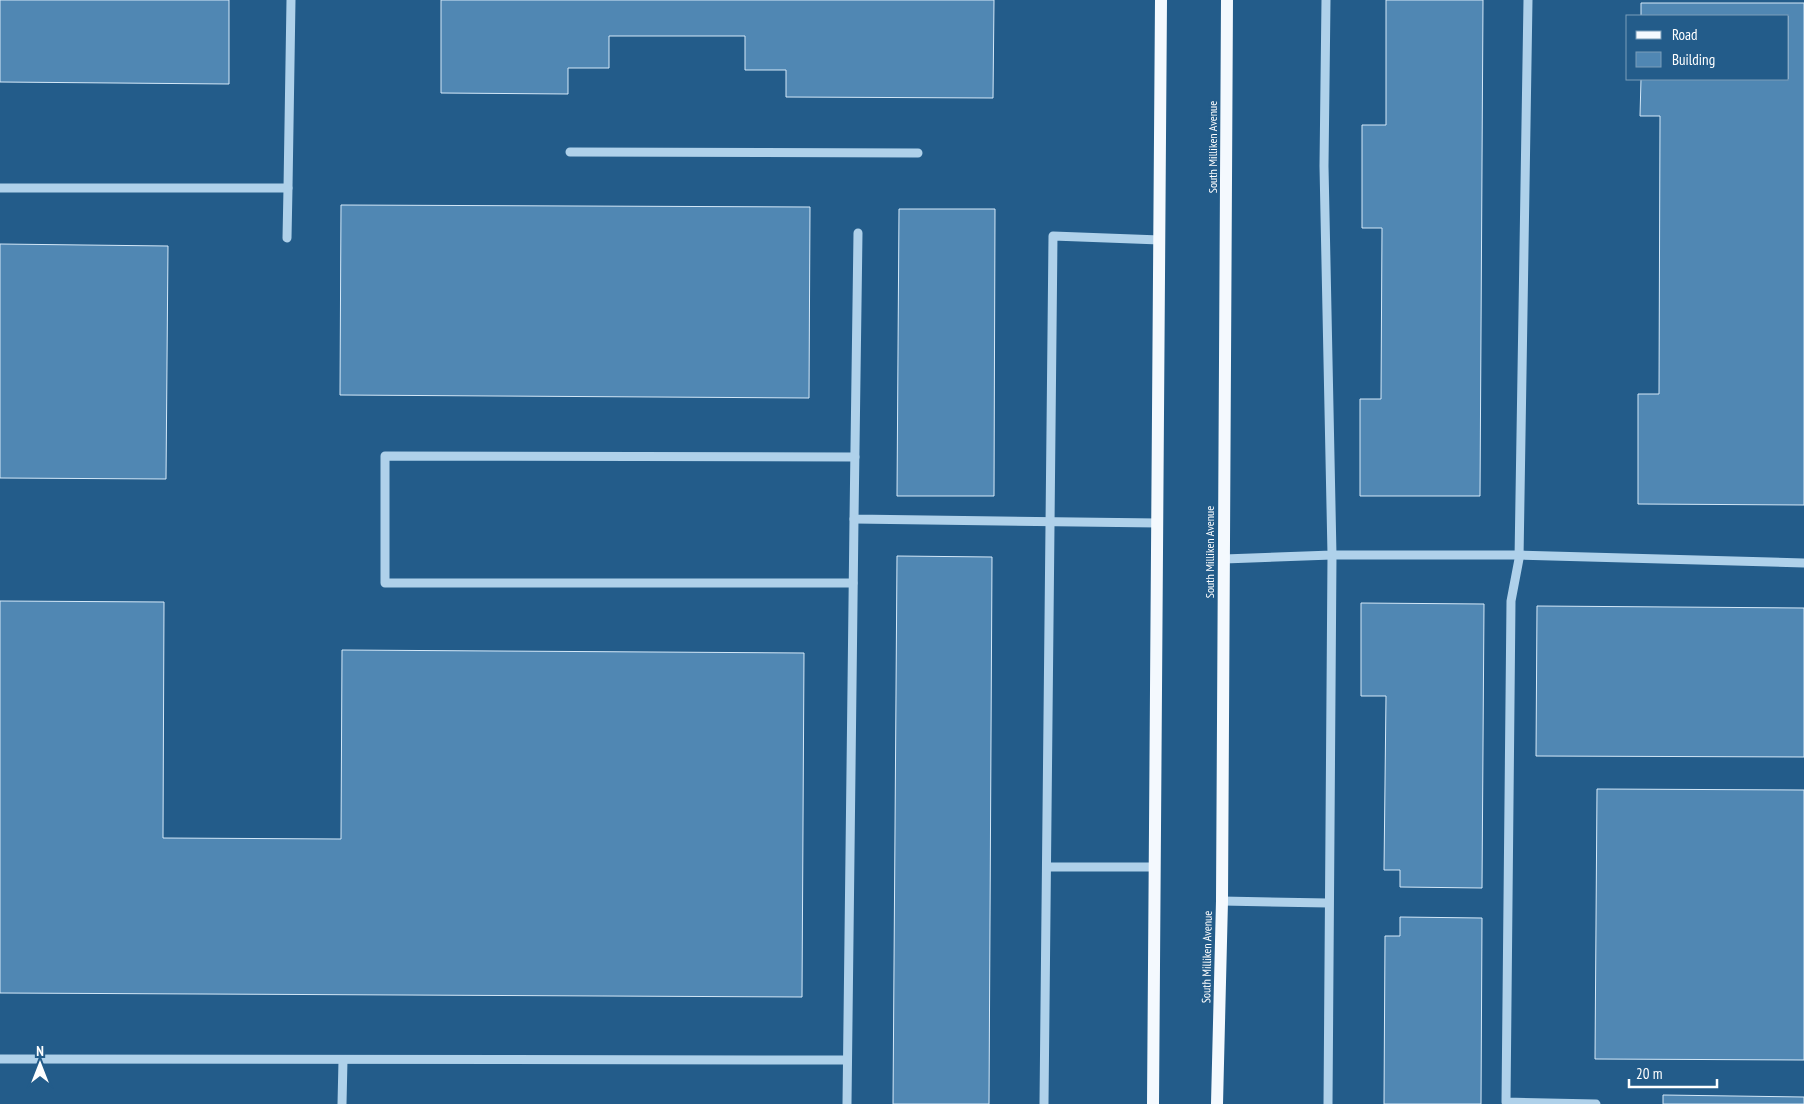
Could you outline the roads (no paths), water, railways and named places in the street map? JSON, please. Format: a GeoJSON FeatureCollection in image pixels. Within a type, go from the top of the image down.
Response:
{"type":"FeatureCollection","features":[{"type":"Feature","properties":{"kind":"main road"},"geometry":{"type":"LineString","coordinates":[[1153,1104],[1162,0]]}},
{"type":"Feature","properties":{"kind":"main road","name":"South Milliken Avenue"},"geometry":{"type":"LineString","coordinates":[[1217,1104],[1222,901],[1227,0]]}},
{"type":"Feature","properties":{"kind":"lane"},"geometry":{"type":"LineString","coordinates":[[287,238],[291,0]]}},
{"type":"Feature","properties":{"kind":"lane"},"geometry":{"type":"LineString","coordinates":[[1326,0],[1324,166],[1332,555],[1328,1104]]}},
{"type":"Feature","properties":{"kind":"lane"},"geometry":{"type":"LineString","coordinates":[[1528,0],[1519,555],[1511,602],[1506,1102],[1596,1104]]}},
{"type":"Feature","properties":{"kind":"lane"},"geometry":{"type":"LineString","coordinates":[[570,152],[918,153]]}},
{"type":"Feature","properties":{"kind":"lane"},"geometry":{"type":"LineString","coordinates":[[0,188],[288,188]]}},
{"type":"Feature","properties":{"kind":"lane"},"geometry":{"type":"LineString","coordinates":[[847,1104],[846,1060],[858,233]]}},
{"type":"Feature","properties":{"kind":"lane"},"geometry":{"type":"LineString","coordinates":[[1044,1104],[1048,867],[1053,236],[1160,240]]}},
{"type":"Feature","properties":{"kind":"lane"},"geometry":{"type":"LineString","coordinates":[[853,583],[385,583],[385,456],[855,457]]}},
{"type":"Feature","properties":{"kind":"lane"},"geometry":{"type":"LineString","coordinates":[[854,520],[1158,523]]}},
{"type":"Feature","properties":{"kind":"lane"},"geometry":{"type":"LineString","coordinates":[[1224,558],[1332,555],[1519,555],[1804,563]]}},
{"type":"Feature","properties":{"kind":"lane"},"geometry":{"type":"LineString","coordinates":[[1048,867],[1155,867]]}},
{"type":"Feature","properties":{"kind":"lane"},"geometry":{"type":"LineString","coordinates":[[1222,901],[1328,903]]}},
{"type":"Feature","properties":{"kind":"lane"},"geometry":{"type":"LineString","coordinates":[[0,1059],[846,1060]]}},
{"type":"Feature","properties":{"kind":"lane"},"geometry":{"type":"LineString","coordinates":[[342,1104],[343,1060]]}}]}
